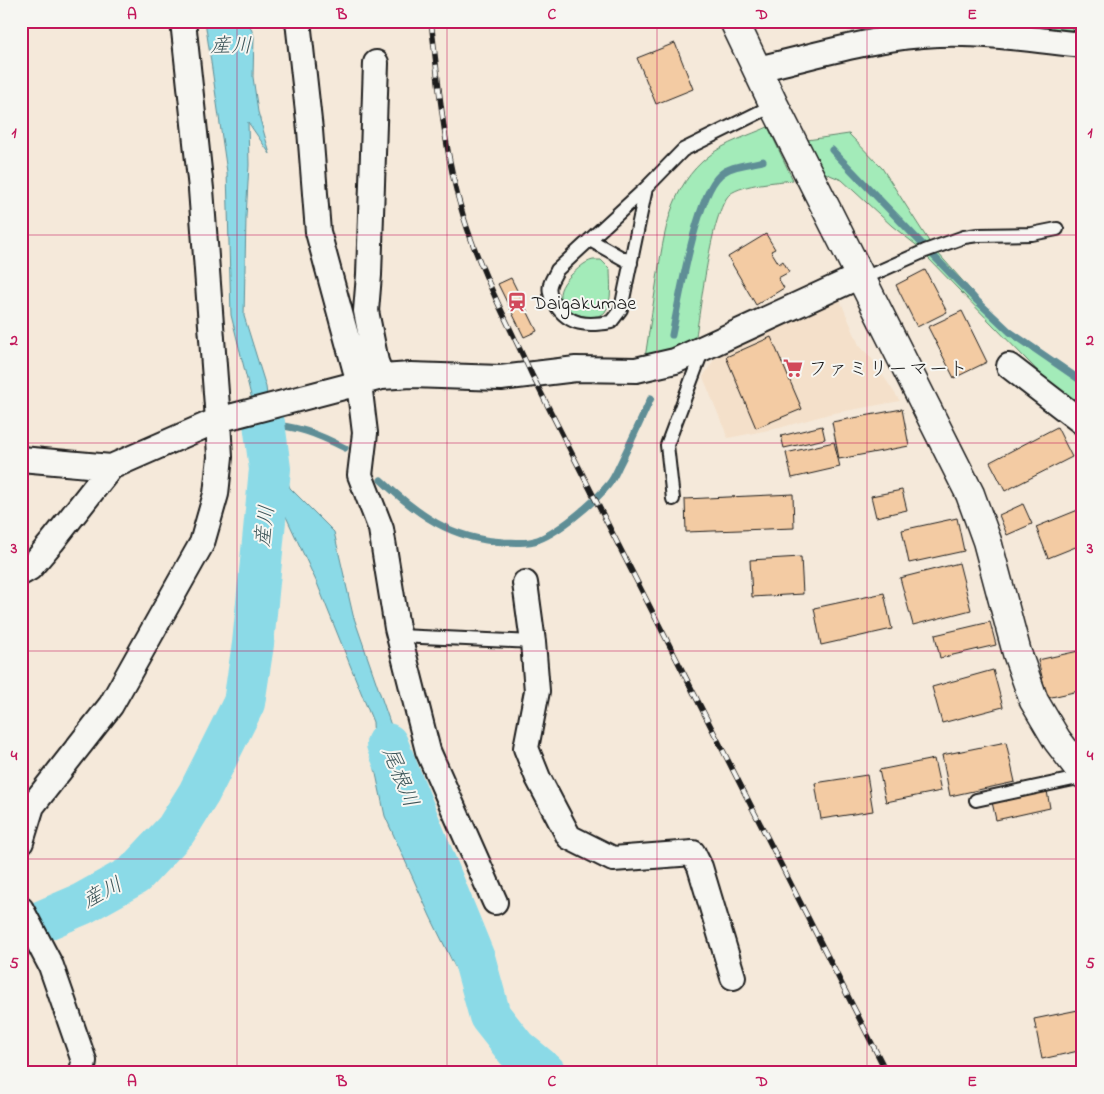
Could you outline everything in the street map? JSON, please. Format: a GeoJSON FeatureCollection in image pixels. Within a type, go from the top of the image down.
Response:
{"type":"FeatureCollection","features":[{"type":"Feature","properties":{"kind":"street"},"geometry":{"type":"LineString","coordinates":[[21,842],[32,806],[111,705],[202,543],[216,494],[222,419],[202,189],[182,21]]}},
{"type":"Feature","properties":{"kind":"street"},"geometry":{"type":"LineString","coordinates":[[298,21],[310,130],[318,232],[359,383],[365,433],[360,475],[382,529],[399,636],[428,751],[495,902]]}},
{"type":"Feature","properties":{"kind":"street"},"geometry":{"type":"LineString","coordinates":[[734,21],[774,105],[954,461],[988,541],[1017,653],[1034,701],[1045,721],[1083,775]]}},
{"type":"Feature","properties":{"kind":"street"},"geometry":{"type":"LineString","coordinates":[[757,69],[897,37],[978,34],[1083,45]]}},
{"type":"Feature","properties":{"kind":"street"},"geometry":{"type":"LineString","coordinates":[[376,63],[369,275],[366,311],[376,362],[382,377]]}},
{"type":"Feature","properties":{"kind":"street"},"geometry":{"type":"LineString","coordinates":[[21,460],[111,467],[222,419],[382,377],[411,375],[501,378],[576,369],[636,370],[676,361],[861,277]]}},
{"type":"Feature","properties":{"kind":"street"},"geometry":{"type":"LineString","coordinates":[[1009,366],[1083,422]]}},
{"type":"Feature","properties":{"kind":"street"},"geometry":{"type":"LineString","coordinates":[[21,572],[30,568],[111,467]]}},
{"type":"Feature","properties":{"kind":"street"},"geometry":{"type":"LineString","coordinates":[[526,583],[537,691],[526,748],[538,778],[569,837],[613,858],[693,853],[700,867],[733,977]]}},
{"type":"Feature","properties":{"kind":"street"},"geometry":{"type":"LineString","coordinates":[[21,795],[26,787],[45,789]]}},
{"type":"Feature","properties":{"kind":"street"},"geometry":{"type":"LineString","coordinates":[[21,909],[51,966],[84,1061],[82,1073]]}},
{"type":"Feature","properties":{"kind":"lane"},"geometry":{"type":"LineString","coordinates":[[646,188],[621,309],[611,322],[594,324],[571,321],[561,313],[551,298],[550,285],[557,270],[646,188],[683,150],[774,105]]}},
{"type":"Feature","properties":{"kind":"lane"},"geometry":{"type":"LineString","coordinates":[[861,277],[964,237],[978,234],[1032,234],[1057,229]]}},
{"type":"Feature","properties":{"kind":"lane"},"geometry":{"type":"LineString","coordinates":[[590,240],[631,264]]}},
{"type":"Feature","properties":{"kind":"lane"},"geometry":{"type":"LineString","coordinates":[[673,499],[667,445],[704,347]]}},
{"type":"Feature","properties":{"kind":"lane"},"geometry":{"type":"LineString","coordinates":[[399,636],[533,642]]}},
{"type":"Feature","properties":{"kind":"lane"},"geometry":{"type":"LineString","coordinates":[[976,800],[1083,775]]}},
{"type":"Feature","properties":{"kind":"shaded area","name":"ファミリーマート"},"geometry":{"type":"Polygon","coordinates":[[[838,295],[859,345],[872,359],[900,401],[829,414],[779,428],[728,438],[703,377],[719,352],[838,295]]]}},
{"type":"Feature","properties":{"kind":"green space"},"geometry":{"type":"Polygon","coordinates":[[[982,21],[1083,21],[1083,31],[982,21]]]}},
{"type":"Feature","properties":{"kind":"green space"},"geometry":{"type":"Polygon","coordinates":[[[768,127],[793,180],[751,186],[730,194],[723,204],[712,240],[695,342],[645,358],[666,228],[677,196],[685,181],[715,151],[768,127]]]}},
{"type":"Feature","properties":{"kind":"green space"},"geometry":{"type":"Polygon","coordinates":[[[849,134],[882,168],[930,243],[920,248],[892,226],[842,180],[825,173],[807,140],[849,134]]]}},
{"type":"Feature","properties":{"kind":"green space"},"geometry":{"type":"Polygon","coordinates":[[[937,252],[976,296],[1011,331],[1083,379],[1083,412],[1059,393],[927,257],[937,252]]]}},
{"type":"Feature","properties":{"kind":"green space"},"geometry":{"type":"Polygon","coordinates":[[[601,260],[610,269],[610,291],[608,308],[605,312],[599,316],[590,317],[571,312],[563,306],[560,297],[562,287],[571,275],[587,262],[601,260]]]}},
{"type":"Feature","properties":{"kind":"water","name":"産川"},"geometry":{"type":"Polygon","coordinates":[[[205,21],[248,21],[254,36],[253,77],[258,112],[270,154],[248,122],[249,165],[244,316],[266,387],[273,442],[290,488],[334,532],[353,615],[408,775],[409,827],[420,844],[433,874],[441,904],[467,954],[477,987],[516,1049],[489,1036],[430,916],[385,816],[375,769],[373,722],[317,583],[269,480],[260,432],[231,315],[227,172],[205,21]]]}},
{"type":"Feature","properties":{"kind":"building"},"geometry":{"type":"Polygon","coordinates":[[[675,43],[693,89],[656,104],[637,58],[675,43]]]}},
{"type":"Feature","properties":{"kind":"building"},"geometry":{"type":"Polygon","coordinates":[[[766,234],[775,249],[771,251],[779,264],[783,261],[789,272],[778,278],[784,288],[756,305],[728,257],[766,234]]]}},
{"type":"Feature","properties":{"kind":"building"},"geometry":{"type":"Polygon","coordinates":[[[925,270],[947,312],[917,327],[896,285],[925,270]]]}},
{"type":"Feature","properties":{"kind":"building"},"geometry":{"type":"Polygon","coordinates":[[[511,278],[537,331],[524,337],[498,284],[511,278]]]}},
{"type":"Feature","properties":{"kind":"building"},"geometry":{"type":"Polygon","coordinates":[[[962,311],[987,362],[954,378],[928,327],[962,311]]]}},
{"type":"Feature","properties":{"kind":"building"},"geometry":{"type":"Polygon","coordinates":[[[771,337],[802,409],[756,428],[726,357],[771,337]]]}},
{"type":"Feature","properties":{"kind":"building"},"geometry":{"type":"Polygon","coordinates":[[[902,409],[909,446],[839,459],[832,422],[902,409]]]}},
{"type":"Feature","properties":{"kind":"building"},"geometry":{"type":"Polygon","coordinates":[[[822,426],[825,439],[784,448],[781,436],[822,426]]]}},
{"type":"Feature","properties":{"kind":"building"},"geometry":{"type":"Polygon","coordinates":[[[1057,427],[1072,457],[1005,491],[990,462],[1057,427]]]}},
{"type":"Feature","properties":{"kind":"building"},"geometry":{"type":"Polygon","coordinates":[[[834,442],[840,467],[792,478],[786,453],[834,442]]]}},
{"type":"Feature","properties":{"kind":"building"},"geometry":{"type":"Polygon","coordinates":[[[902,490],[907,510],[876,517],[871,496],[902,490]]]}},
{"type":"Feature","properties":{"kind":"building"},"geometry":{"type":"Polygon","coordinates":[[[793,494],[794,528],[686,532],[685,499],[793,494]]]}},
{"type":"Feature","properties":{"kind":"building"},"geometry":{"type":"Polygon","coordinates":[[[1023,504],[1032,524],[1007,535],[999,515],[1023,504]]]}},
{"type":"Feature","properties":{"kind":"building"},"geometry":{"type":"Polygon","coordinates":[[[1078,510],[1083,522],[1083,544],[1048,558],[1036,527],[1078,510]]]}},
{"type":"Feature","properties":{"kind":"building"},"geometry":{"type":"Polygon","coordinates":[[[957,518],[964,551],[909,563],[902,530],[957,518]]]}},
{"type":"Feature","properties":{"kind":"building"},"geometry":{"type":"Polygon","coordinates":[[[801,557],[803,594],[752,597],[750,560],[801,557]]]}},
{"type":"Feature","properties":{"kind":"building"},"geometry":{"type":"Polygon","coordinates":[[[959,563],[971,610],[913,625],[900,578],[959,563]]]}},
{"type":"Feature","properties":{"kind":"building"},"geometry":{"type":"Polygon","coordinates":[[[884,593],[892,629],[821,645],[814,608],[884,593]]]}},
{"type":"Feature","properties":{"kind":"building"},"geometry":{"type":"Polygon","coordinates":[[[990,622],[996,645],[940,658],[935,635],[990,622]]]}},
{"type":"Feature","properties":{"kind":"building"},"geometry":{"type":"Polygon","coordinates":[[[1083,650],[1083,690],[1047,698],[1038,660],[1083,650]]]}},
{"type":"Feature","properties":{"kind":"building"},"geometry":{"type":"Polygon","coordinates":[[[993,670],[1003,707],[942,723],[932,687],[993,670]]]}},
{"type":"Feature","properties":{"kind":"building"},"geometry":{"type":"Polygon","coordinates":[[[1006,742],[1015,782],[950,796],[942,755],[1006,742]]]}},
{"type":"Feature","properties":{"kind":"building"},"geometry":{"type":"Polygon","coordinates":[[[934,759],[941,791],[886,802],[879,770],[934,759]]]}},
{"type":"Feature","properties":{"kind":"building"},"geometry":{"type":"Polygon","coordinates":[[[867,775],[873,811],[821,819],[815,783],[867,775]]]}},
{"type":"Feature","properties":{"kind":"building"},"geometry":{"type":"Polygon","coordinates":[[[1047,791],[1050,808],[996,820],[992,802],[1047,791]]]}},
{"type":"Feature","properties":{"kind":"building"},"geometry":{"type":"Polygon","coordinates":[[[1083,1009],[1083,1050],[1042,1059],[1034,1019],[1083,1009]]]}},
{"type":"Feature","properties":{"kind":"waterway"},"geometry":{"type":"LineString","coordinates":[[832,150],[974,298],[1010,332],[1083,382]]}},
{"type":"Feature","properties":{"kind":"waterway"},"geometry":{"type":"LineString","coordinates":[[672,335],[696,226],[711,187],[720,175],[729,169],[763,161]]}},
{"type":"Feature","properties":{"kind":"waterway"},"geometry":{"type":"LineString","coordinates":[[381,480],[422,514],[452,530],[485,540],[519,543],[534,541],[543,538],[564,525],[594,500],[609,484],[651,398]]}},
{"type":"Feature","properties":{"kind":"waterway","name":"産川"},"geometry":{"type":"LineString","coordinates":[[21,930],[82,904],[134,875],[176,830],[199,793],[244,703],[253,644],[270,469],[264,423]]}},
{"type":"Feature","properties":{"kind":"waterway"},"geometry":{"type":"LineString","coordinates":[[264,424],[286,426],[306,431],[345,448]]}},
{"type":"Feature","properties":{"kind":"waterway","name":"尾根川"},"geometry":{"type":"LineString","coordinates":[[387,744],[475,961],[490,1016],[516,1049],[545,1073]]}},
{"type":"Feature","properties":{"kind":"railway"},"geometry":{"type":"LineString","coordinates":[[431,21],[443,119],[456,192],[486,277],[532,375],[887,1073]]}},
{"type":"Feature","properties":{"kind":"place","name":"Daigakumae"},"geometry":{"type":"Point","coordinates":[517,302]}},
{"type":"Feature","properties":{"kind":"place","name":"ファミリーマート"},"geometry":{"type":"Point","coordinates":[793,368]}}]}
